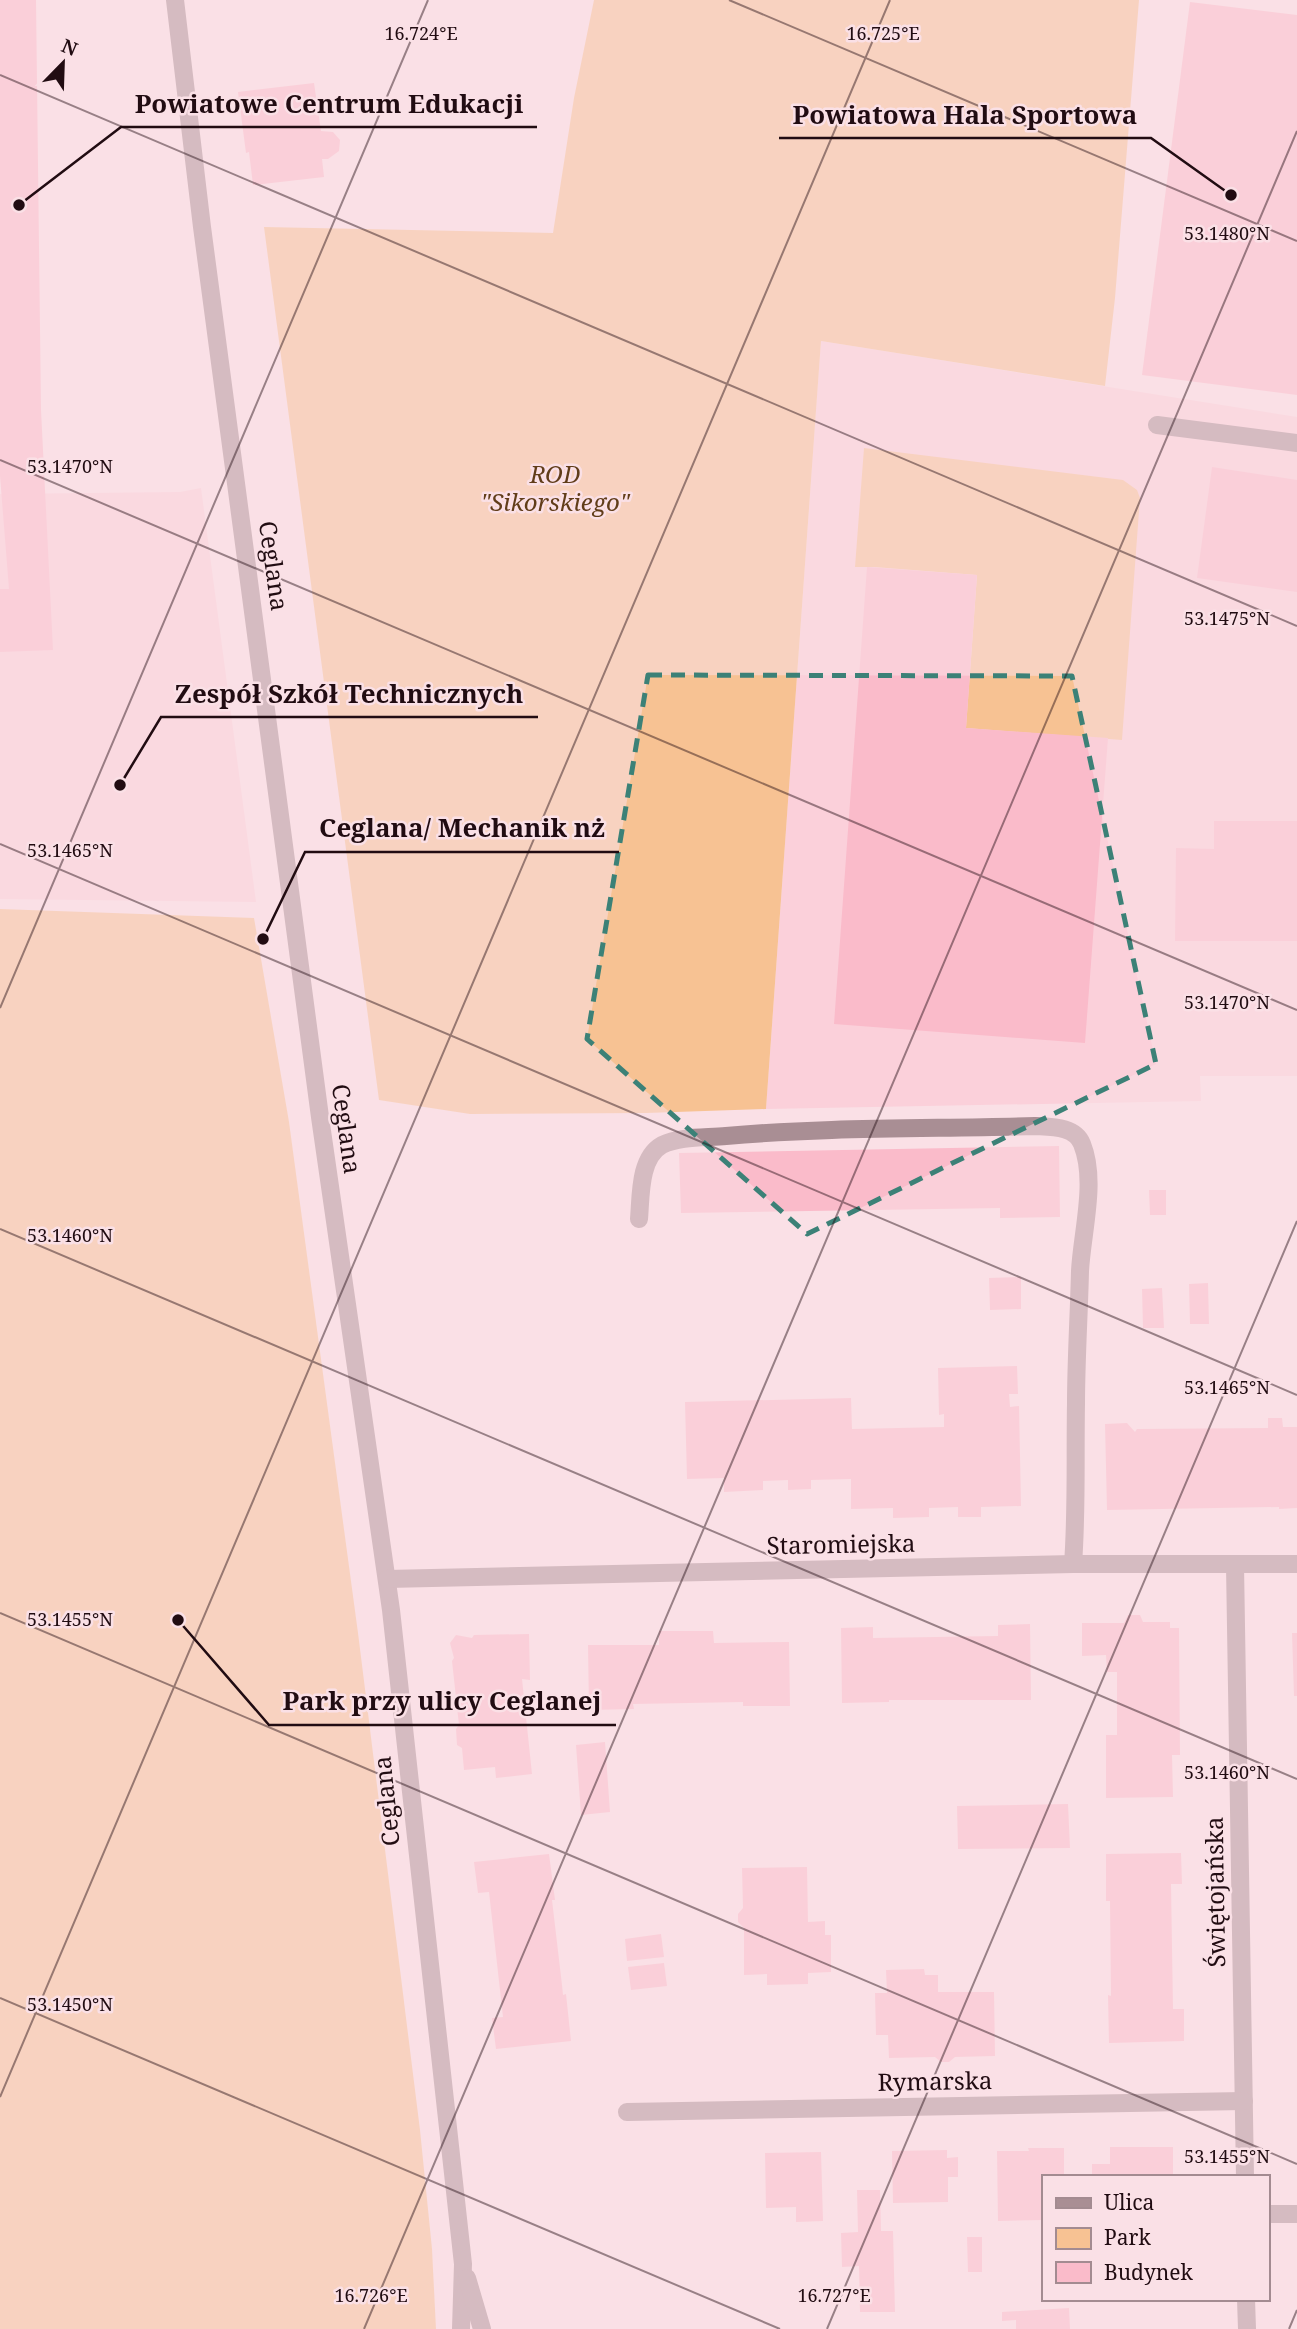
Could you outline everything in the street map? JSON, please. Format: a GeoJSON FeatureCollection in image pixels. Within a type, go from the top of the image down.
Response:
{"type":"FeatureCollection","features":[{"type":"Feature","properties":{"kind":"street","name":"Ceglana"},"geometry":{"type":"LineString","coordinates":[[175,0],[202,227],[320,1117],[387,1579],[463,2264]]}},
{"type":"Feature","properties":{"kind":"street"},"geometry":{"type":"LineString","coordinates":[[1157,425],[1297,443]]}},
{"type":"Feature","properties":{"kind":"street"},"geometry":{"type":"LineString","coordinates":[[639,1219],[643,1178],[650,1158],[661,1146],[678,1140],[756,1134],[1035,1126],[1065,1129],[1081,1141],[1087,1164],[1087,1212],[1081,1263],[1073,1564]]}},
{"type":"Feature","properties":{"kind":"street","name":"Staromiejska"},"geometry":{"type":"LineString","coordinates":[[387,1579],[1073,1564],[1297,1564]]}},
{"type":"Feature","properties":{"kind":"street","name":"Świętojańska"},"geometry":{"type":"LineString","coordinates":[[1235,1565],[1245,2175]]}},
{"type":"Feature","properties":{"kind":"street","name":"Rymarska"},"geometry":{"type":"LineString","coordinates":[[627,2112],[1244,2101]]}},
{"type":"Feature","properties":{"kind":"street"},"geometry":{"type":"LineString","coordinates":[[1269,2214],[1297,2214]]}},
{"type":"Feature","properties":{"kind":"street"},"geometry":{"type":"LineString","coordinates":[[461,2329],[463,2264]]}},
{"type":"Feature","properties":{"kind":"street"},"geometry":{"type":"LineString","coordinates":[[463,2264],[482,2329]]}},
{"type":"Feature","properties":{"kind":"street"},"geometry":{"type":"LineString","coordinates":[[1246,2301],[1247,2329]]}},
{"type":"Feature","properties":{"kind":"highlighted area"},"geometry":{"type":"Polygon","coordinates":[[[648,675],[1072,676],[1156,1064],[807,1234],[587,1039],[648,675]]]}},
{"type":"Feature","properties":{"kind":"shaded area"},"geometry":{"type":"Polygon","coordinates":[[[821,341],[1297,417],[1297,1076],[1200,1076],[1201,1101],[766,1109],[821,341]]]}},
{"type":"Feature","properties":{"kind":"shaded area"},"geometry":{"type":"Polygon","coordinates":[[[201,488],[256,902],[0,899],[0,494],[180,492],[201,488]]]}},
{"type":"Feature","properties":{"kind":"green space","name":"ROD \"Sikorskiego\""},"geometry":{"type":"Polygon","coordinates":[[[594,0],[1139,0],[1115,298],[1105,386],[821,341],[766,1109],[470,1114],[379,1100],[264,227],[553,233],[574,98],[594,0]]]}},
{"type":"Feature","properties":{"kind":"green space"},"geometry":{"type":"Polygon","coordinates":[[[864,448],[1123,480],[1137,490],[1140,498],[1122,740],[966,728],[977,575],[855,567],[864,448]]]}},
{"type":"Feature","properties":{"kind":"green space"},"geometry":{"type":"Polygon","coordinates":[[[0,909],[254,918],[289,1122],[358,1633],[420,2130],[432,2249],[436,2329],[0,2329],[0,909]]]}},
{"type":"Feature","properties":{"kind":"building"},"geometry":{"type":"Polygon","coordinates":[[[0,0],[36,0],[41,410],[53,650],[0,652],[0,589],[9,589],[0,476],[0,0]]]}},
{"type":"Feature","properties":{"kind":"building"},"geometry":{"type":"Polygon","coordinates":[[[1190,2],[1297,15],[1297,395],[1142,375],[1190,2]]]}},
{"type":"Feature","properties":{"kind":"building"},"geometry":{"type":"Polygon","coordinates":[[[314,83],[321,131],[333,132],[340,140],[339,151],[328,159],[322,159],[324,177],[253,185],[238,92],[314,83]]]}},
{"type":"Feature","properties":{"kind":"building"},"geometry":{"type":"Polygon","coordinates":[[[1212,467],[1297,480],[1297,592],[1197,578],[1212,467]]]}},
{"type":"Feature","properties":{"kind":"building"},"geometry":{"type":"Polygon","coordinates":[[[867,567],[977,575],[966,728],[1108,738],[1085,1043],[834,1024],[867,567]]]}},
{"type":"Feature","properties":{"kind":"building"},"geometry":{"type":"Polygon","coordinates":[[[1214,821],[1297,821],[1297,941],[1175,941],[1176,848],[1214,849],[1214,821]]]}},
{"type":"Feature","properties":{"kind":"building"},"geometry":{"type":"Polygon","coordinates":[[[1059,1146],[1060,1217],[1000,1218],[1000,1208],[681,1213],[679,1153],[1059,1146]]]}},
{"type":"Feature","properties":{"kind":"building"},"geometry":{"type":"Polygon","coordinates":[[[1149,1190],[1166,1190],[1166,1215],[1150,1215],[1149,1190]]]}},
{"type":"Feature","properties":{"kind":"building"},"geometry":{"type":"Polygon","coordinates":[[[1021,1277],[1021,1309],[990,1310],[989,1278],[1021,1277]]]}},
{"type":"Feature","properties":{"kind":"building"},"geometry":{"type":"Polygon","coordinates":[[[1208,1283],[1209,1324],[1190,1324],[1189,1284],[1208,1283]]]}},
{"type":"Feature","properties":{"kind":"building"},"geometry":{"type":"Polygon","coordinates":[[[1162,1288],[1164,1328],[1143,1328],[1142,1289],[1162,1288]]]}},
{"type":"Feature","properties":{"kind":"building"},"geometry":{"type":"Polygon","coordinates":[[[1017,1366],[1018,1394],[1009,1394],[1010,1407],[1019,1406],[1021,1506],[981,1507],[981,1517],[958,1517],[958,1507],[929,1508],[929,1517],[893,1518],[893,1508],[851,1509],[851,1479],[811,1480],[811,1489],[788,1490],[788,1480],[763,1481],[763,1490],[724,1492],[724,1478],[687,1479],[685,1402],[851,1398],[852,1429],[944,1427],[944,1414],[939,1415],[938,1368],[1017,1366]]]}},
{"type":"Feature","properties":{"kind":"building"},"geometry":{"type":"Polygon","coordinates":[[[1268,1418],[1282,1418],[1283,1427],[1297,1427],[1297,1508],[1107,1510],[1105,1424],[1127,1423],[1135,1432],[1137,1429],[1268,1428],[1268,1418]]]}},
{"type":"Feature","properties":{"kind":"building"},"geometry":{"type":"Polygon","coordinates":[[[1128,1615],[1140,1615],[1143,1622],[1170,1622],[1170,1628],[1179,1628],[1180,1755],[1172,1755],[1173,1797],[1106,1798],[1106,1735],[1117,1735],[1117,1672],[1107,1672],[1106,1655],[1082,1656],[1082,1623],[1124,1623],[1128,1615]]]}},
{"type":"Feature","properties":{"kind":"building"},"geometry":{"type":"Polygon","coordinates":[[[1030,1624],[1031,1700],[889,1700],[842,1703],[841,1628],[873,1627],[873,1638],[998,1636],[998,1625],[1030,1624]]]}},
{"type":"Feature","properties":{"kind":"building"},"geometry":{"type":"Polygon","coordinates":[[[659,1631],[713,1631],[714,1643],[789,1642],[790,1706],[743,1706],[743,1702],[633,1704],[634,1709],[589,1710],[588,1645],[659,1645],[659,1631]]]}},
{"type":"Feature","properties":{"kind":"building"},"geometry":{"type":"Polygon","coordinates":[[[1292,1633],[1297,1633],[1297,1696],[1294,1696],[1292,1633]]]}},
{"type":"Feature","properties":{"kind":"building"},"geometry":{"type":"Polygon","coordinates":[[[529,1634],[530,1680],[522,1679],[532,1774],[496,1778],[495,1767],[464,1770],[462,1748],[457,1745],[456,1729],[459,1725],[452,1661],[454,1658],[450,1643],[456,1635],[472,1638],[474,1635],[529,1634]]]}},
{"type":"Feature","properties":{"kind":"building"},"geometry":{"type":"Polygon","coordinates":[[[605,1742],[610,1812],[581,1815],[576,1745],[605,1742]]]}},
{"type":"Feature","properties":{"kind":"building"},"geometry":{"type":"Polygon","coordinates":[[[1068,1804],[1070,1848],[958,1849],[957,1806],[1068,1804]]]}},
{"type":"Feature","properties":{"kind":"building"},"geometry":{"type":"Polygon","coordinates":[[[1181,1853],[1182,1884],[1171,1884],[1173,2009],[1184,2009],[1184,2041],[1109,2043],[1110,1901],[1106,1901],[1106,1854],[1181,1853]]]}},
{"type":"Feature","properties":{"kind":"building"},"geometry":{"type":"Polygon","coordinates":[[[549,1854],[563,1995],[566,1994],[571,2041],[496,2049],[492,2018],[503,2017],[489,1892],[478,1893],[474,1862],[549,1854]]]}},
{"type":"Feature","properties":{"kind":"building"},"geometry":{"type":"Polygon","coordinates":[[[807,1867],[808,1922],[825,1921],[825,1935],[831,1935],[831,1972],[808,1973],[808,1984],[767,1985],[767,1974],[744,1975],[744,1928],[738,1922],[738,1914],[743,1908],[742,1868],[807,1867]]]}},
{"type":"Feature","properties":{"kind":"building"},"geometry":{"type":"Polygon","coordinates":[[[661,1934],[664,1957],[627,1961],[625,1939],[661,1934]]]}},
{"type":"Feature","properties":{"kind":"building"},"geometry":{"type":"Polygon","coordinates":[[[664,1963],[667,1986],[631,1990],[628,1967],[664,1963]]]}},
{"type":"Feature","properties":{"kind":"building"},"geometry":{"type":"Polygon","coordinates":[[[924,1969],[925,1975],[938,1975],[938,1992],[994,1992],[995,2056],[955,2057],[949,2062],[941,2062],[935,2057],[889,2058],[888,2035],[876,2035],[875,1993],[887,1993],[886,1970],[924,1969]]]}},
{"type":"Feature","properties":{"kind":"building"},"geometry":{"type":"Polygon","coordinates":[[[1110,2147],[1173,2147],[1173,2175],[1092,2175],[1092,2164],[1110,2164],[1110,2147]]]}},
{"type":"Feature","properties":{"kind":"building"},"geometry":{"type":"Polygon","coordinates":[[[1028,2148],[1064,2148],[1064,2175],[1042,2175],[1042,2220],[998,2221],[997,2151],[1029,2151],[1028,2148]]]}},
{"type":"Feature","properties":{"kind":"building"},"geometry":{"type":"Polygon","coordinates":[[[947,2150],[947,2158],[958,2157],[958,2177],[948,2177],[948,2202],[893,2203],[892,2151],[947,2150]]]}},
{"type":"Feature","properties":{"kind":"building"},"geometry":{"type":"Polygon","coordinates":[[[821,2152],[823,2221],[796,2222],[796,2207],[766,2208],[765,2153],[821,2152]]]}},
{"type":"Feature","properties":{"kind":"building"},"geometry":{"type":"Polygon","coordinates":[[[857,2190],[880,2190],[881,2231],[893,2231],[895,2312],[860,2312],[859,2266],[842,2267],[841,2233],[858,2232],[857,2190]]]}},
{"type":"Feature","properties":{"kind":"building"},"geometry":{"type":"Polygon","coordinates":[[[967,2237],[982,2237],[982,2272],[968,2272],[967,2237]]]}},
{"type":"Feature","properties":{"kind":"building"},"geometry":{"type":"Polygon","coordinates":[[[1069,2308],[1070,2329],[1016,2329],[1016,2320],[1002,2321],[1002,2312],[1069,2308]]]}},
{"type":"Feature","properties":{"kind":"place","name":"Powiatowa Hala Sportowa"},"geometry":{"type":"Point","coordinates":[1231,195]}},
{"type":"Feature","properties":{"kind":"place","name":"Powiatowe Centrum Edukacji"},"geometry":{"type":"Point","coordinates":[19,205]}},
{"type":"Feature","properties":{"kind":"place","name":"Zespół Szkół Technicznych"},"geometry":{"type":"Point","coordinates":[120,785]}},
{"type":"Feature","properties":{"kind":"place","name":"Ceglana/ Mechanik nż"},"geometry":{"type":"Point","coordinates":[263,939]}},
{"type":"Feature","properties":{"kind":"place","name":"Park przy ulicy Ceglanej"},"geometry":{"type":"Point","coordinates":[178,1620]}}]}
